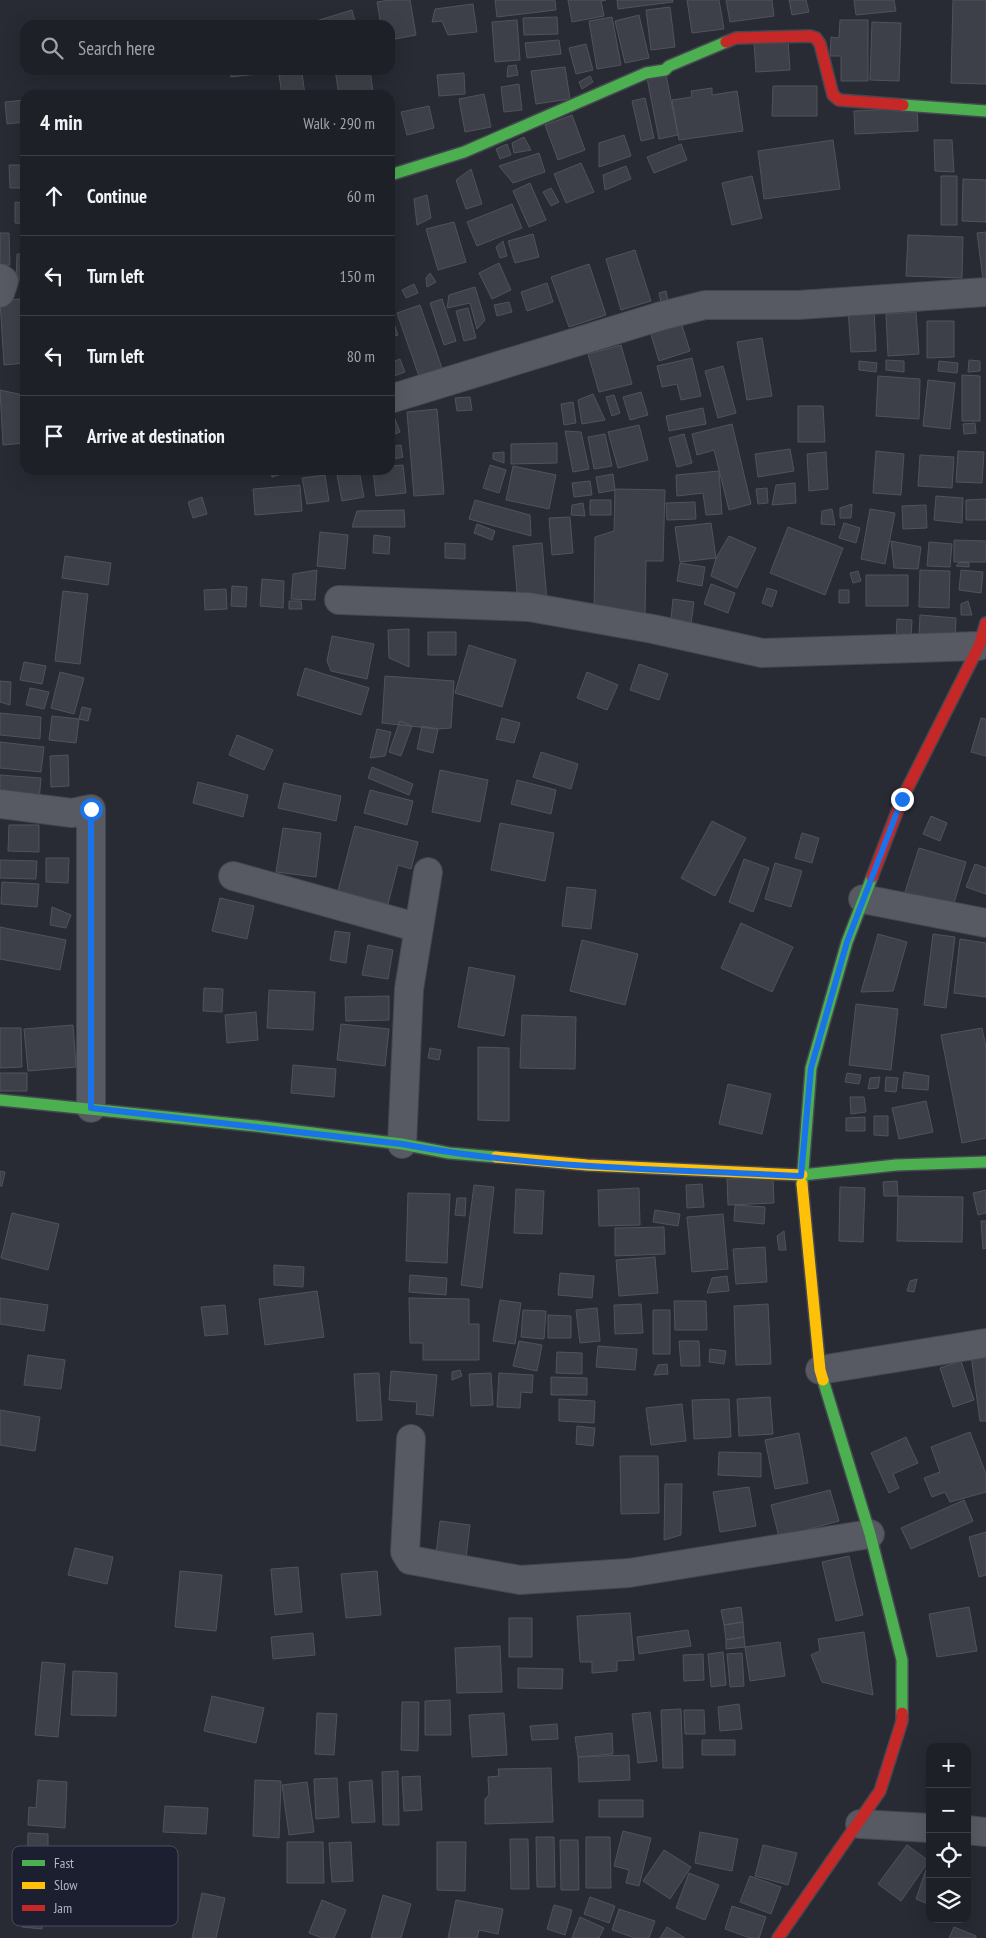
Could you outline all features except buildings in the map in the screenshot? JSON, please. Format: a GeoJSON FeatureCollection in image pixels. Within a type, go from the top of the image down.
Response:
{"type":"FeatureCollection","features":[{"type":"Feature","properties":{"kind":"street"},"geometry":{"type":"LineString","coordinates":[[395,173],[464,152],[646,73],[665,70],[669,66],[736,38],[810,36],[816,38],[820,44],[833,95],[839,100],[986,111]]}},
{"type":"Feature","properties":{"kind":"street"},"geometry":{"type":"LineString","coordinates":[[0,278],[4,281],[0,293]]}},
{"type":"Feature","properties":{"kind":"street"},"geometry":{"type":"LineString","coordinates":[[395,397],[661,316],[705,305],[798,305],[986,292]]}},
{"type":"Feature","properties":{"kind":"street"},"geometry":{"type":"LineString","coordinates":[[339,600],[529,607],[653,629],[762,653],[982,634]]}},
{"type":"Feature","properties":{"kind":"street"},"geometry":{"type":"LineString","coordinates":[[778,1938],[860,1824],[880,1791],[902,1721],[902,1660],[870,1534],[820,1370],[801,1176],[811,1068],[847,942],[902,799],[982,634]]}},
{"type":"Feature","properties":{"kind":"street"},"geometry":{"type":"LineString","coordinates":[[0,804],[72,813],[91,809],[91,1108]]}},
{"type":"Feature","properties":{"kind":"street"},"geometry":{"type":"LineString","coordinates":[[402,1144],[409,990],[428,872]]}},
{"type":"Feature","properties":{"kind":"street"},"geometry":{"type":"LineString","coordinates":[[233,876],[419,928]]}},
{"type":"Feature","properties":{"kind":"street"},"geometry":{"type":"LineString","coordinates":[[864,900],[986,923]]}},
{"type":"Feature","properties":{"kind":"street"},"geometry":{"type":"LineString","coordinates":[[0,1100],[91,1108],[402,1144],[449,1153],[587,1165],[801,1176],[896,1165],[986,1162]]}},
{"type":"Feature","properties":{"kind":"street"},"geometry":{"type":"LineString","coordinates":[[820,1370],[986,1343]]}},
{"type":"Feature","properties":{"kind":"street"},"geometry":{"type":"LineString","coordinates":[[410,1439],[405,1552],[410,1560],[520,1580],[629,1573],[870,1534]]}},
{"type":"Feature","properties":{"kind":"street"},"geometry":{"type":"LineString","coordinates":[[860,1824],[926,1828]]}},
{"type":"Feature","properties":{"kind":"street"},"geometry":{"type":"LineString","coordinates":[[971,1830],[986,1832]]}},
{"type":"Feature","properties":{"kind":"traffic: fast"},"geometry":{"type":"LineString","coordinates":[[395,173],[464,152],[646,73],[665,70],[669,66],[726,42]]}},
{"type":"Feature","properties":{"kind":"traffic: fast"},"geometry":{"type":"LineString","coordinates":[[903,105],[986,111]]}},
{"type":"Feature","properties":{"kind":"traffic: fast"},"geometry":{"type":"LineString","coordinates":[[802,1184],[811,1068],[847,942],[872,877]]}},
{"type":"Feature","properties":{"kind":"traffic: fast"},"geometry":{"type":"LineString","coordinates":[[0,1100],[256,1126],[402,1144],[449,1153],[496,1157]]}},
{"type":"Feature","properties":{"kind":"traffic: fast"},"geometry":{"type":"LineString","coordinates":[[802,1175],[896,1165],[986,1162]]}},
{"type":"Feature","properties":{"kind":"traffic: fast"},"geometry":{"type":"LineString","coordinates":[[823,1380],[870,1534],[902,1660],[902,1713]]}},
{"type":"Feature","properties":{"kind":"traffic: slow"},"geometry":{"type":"LineString","coordinates":[[496,1157],[587,1165],[802,1175]]}},
{"type":"Feature","properties":{"kind":"traffic: slow"},"geometry":{"type":"LineString","coordinates":[[802,1184],[820,1370],[823,1380]]}},
{"type":"Feature","properties":{"kind":"traffic: jam"},"geometry":{"type":"LineString","coordinates":[[726,42],[736,38],[810,36],[816,38],[820,44],[833,95],[839,100],[903,105]]}},
{"type":"Feature","properties":{"kind":"traffic: jam"},"geometry":{"type":"LineString","coordinates":[[872,877],[902,799],[979,646],[986,623]]}},
{"type":"Feature","properties":{"kind":"traffic: jam"},"geometry":{"type":"LineString","coordinates":[[778,1938],[880,1791],[902,1721],[902,1713]]}},
{"type":"Feature","properties":{"kind":"route"},"geometry":{"type":"LineString","coordinates":[[91,809],[91,1108],[402,1144],[449,1153],[587,1165],[801,1176],[811,1068],[847,942],[902,799]]}}]}
